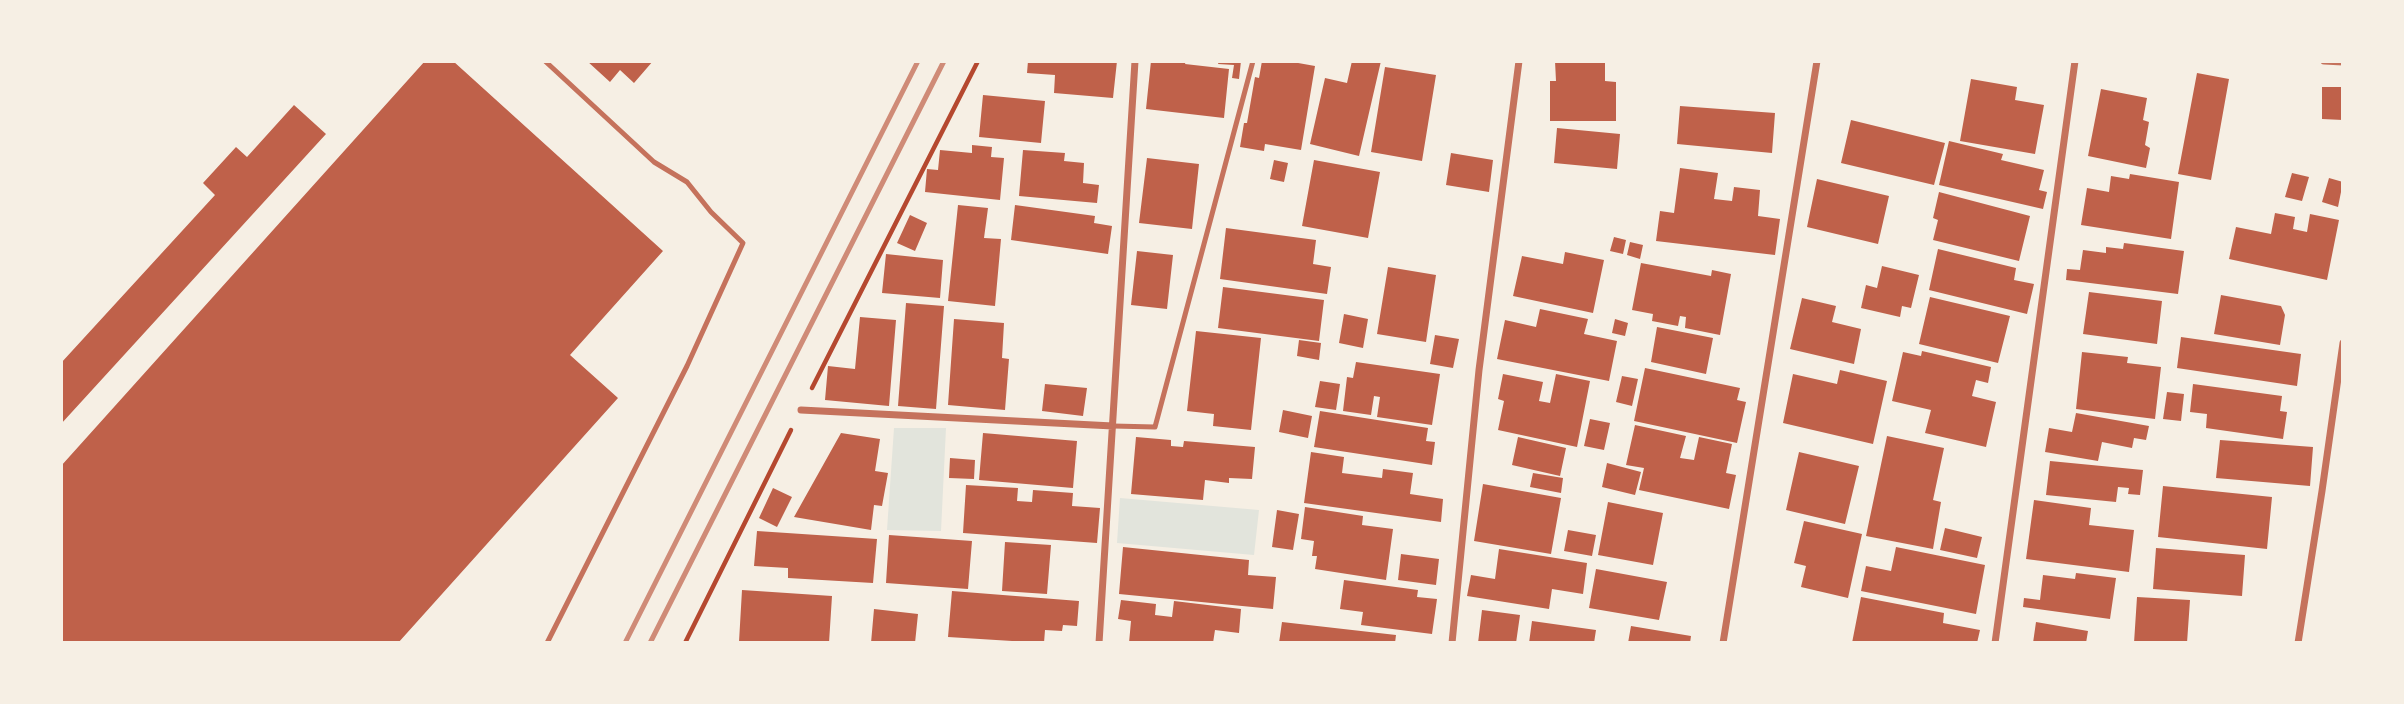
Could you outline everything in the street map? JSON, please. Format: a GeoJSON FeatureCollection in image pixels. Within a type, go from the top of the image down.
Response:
{"type":"FeatureCollection","features":[{"type":"Feature","properties":{"kind":"street"},"geometry":{"type":"LineString","coordinates":[[1099,643],[1135,61]]}},
{"type":"Feature","properties":{"kind":"street"},"geometry":{"type":"LineString","coordinates":[[1452,643],[1479,370],[1519,61]]}},
{"type":"Feature","properties":{"kind":"street"},"geometry":{"type":"LineString","coordinates":[[1723,643],[1817,61]]}},
{"type":"Feature","properties":{"kind":"street"},"geometry":{"type":"LineString","coordinates":[[1995,643],[2075,61]]}},
{"type":"Feature","properties":{"kind":"street"},"geometry":{"type":"LineString","coordinates":[[2324,61],[2343,62]]}},
{"type":"Feature","properties":{"kind":"street"},"geometry":{"type":"LineString","coordinates":[[2298,643],[2343,343]]}},
{"type":"Feature","properties":{"kind":"street"},"geometry":{"type":"LineString","coordinates":[[801,410],[1114,426]]}},
{"type":"Feature","properties":{"kind":"lane"},"geometry":{"type":"LineString","coordinates":[[545,61],[654,162],[687,182],[711,212],[743,243],[687,366],[547,643]]}},
{"type":"Feature","properties":{"kind":"lane"},"geometry":{"type":"LineString","coordinates":[[1114,426],[1155,427],[1253,61]]}},
{"type":"Feature","properties":{"kind":"path"},"geometry":{"type":"LineString","coordinates":[[684,643],[978,61]]}},
{"type":"Feature","properties":{"kind":"shaded area"},"geometry":{"type":"Polygon","coordinates":[[[894,428],[946,428],[941,531],[887,530],[894,428]]]}},
{"type":"Feature","properties":{"kind":"shaded area"},"geometry":{"type":"Polygon","coordinates":[[[1120,498],[1259,510],[1254,555],[1117,543],[1120,498]]]}},
{"type":"Feature","properties":{"kind":"building"},"geometry":{"type":"Polygon","coordinates":[[[425,61],[453,61],[663,251],[570,355],[618,398],[398,643],[61,643],[61,466],[425,61]]]}},
{"type":"Feature","properties":{"kind":"building"},"geometry":{"type":"Polygon","coordinates":[[[587,61],[653,61],[634,83],[620,70],[610,82],[587,61]]]}},
{"type":"Feature","properties":{"kind":"building"},"geometry":{"type":"Polygon","coordinates":[[[1028,61],[1117,61],[1113,98],[1054,93],[1055,75],[1027,73],[1028,61]]]}},
{"type":"Feature","properties":{"kind":"building"},"geometry":{"type":"Polygon","coordinates":[[[1151,61],[1186,61],[1185,64],[1229,69],[1224,118],[1146,109],[1151,61]]]}},
{"type":"Feature","properties":{"kind":"building"},"geometry":{"type":"Polygon","coordinates":[[[1219,61],[1241,61],[1239,79],[1232,78],[1234,65],[1218,64],[1219,61]]]}},
{"type":"Feature","properties":{"kind":"building"},"geometry":{"type":"Polygon","coordinates":[[[1262,61],[1287,61],[1315,66],[1301,150],[1265,144],[1264,151],[1240,147],[1255,77],[1259,78],[1262,61]]]}},
{"type":"Feature","properties":{"kind":"building"},"geometry":{"type":"Polygon","coordinates":[[[1352,61],[1381,61],[1359,156],[1310,144],[1325,78],[1347,83],[1352,61]]]}},
{"type":"Feature","properties":{"kind":"building"},"geometry":{"type":"Polygon","coordinates":[[[1555,61],[1605,61],[1605,81],[1616,82],[1616,121],[1550,121],[1550,81],[1556,81],[1555,61]]]}},
{"type":"Feature","properties":{"kind":"building"},"geometry":{"type":"Polygon","coordinates":[[[1385,67],[1436,75],[1422,161],[1371,152],[1385,67]]]}},
{"type":"Feature","properties":{"kind":"building"},"geometry":{"type":"Polygon","coordinates":[[[2197,73],[2229,79],[2211,180],[2178,174],[2197,73]]]}},
{"type":"Feature","properties":{"kind":"building"},"geometry":{"type":"Polygon","coordinates":[[[1971,79],[2017,87],[2015,100],[2044,105],[2035,154],[1960,141],[1971,79]]]}},
{"type":"Feature","properties":{"kind":"building"},"geometry":{"type":"Polygon","coordinates":[[[2322,87],[2343,87],[2343,120],[2322,119],[2322,87]]]}},
{"type":"Feature","properties":{"kind":"building"},"geometry":{"type":"Polygon","coordinates":[[[2101,89],[2147,98],[2143,120],[2149,122],[2145,145],[2150,148],[2146,168],[2088,156],[2101,89]]]}},
{"type":"Feature","properties":{"kind":"building"},"geometry":{"type":"Polygon","coordinates":[[[983,95],[1045,101],[1041,143],[979,137],[983,95]]]}},
{"type":"Feature","properties":{"kind":"building"},"geometry":{"type":"Polygon","coordinates":[[[294,105],[326,134],[61,424],[61,363],[215,195],[203,183],[236,147],[247,157],[294,105]]]}},
{"type":"Feature","properties":{"kind":"building"},"geometry":{"type":"Polygon","coordinates":[[[1680,106],[1775,113],[1772,153],[1677,144],[1680,106]]]}},
{"type":"Feature","properties":{"kind":"building"},"geometry":{"type":"Polygon","coordinates":[[[1851,120],[1945,143],[1934,185],[1841,163],[1851,120]]]}},
{"type":"Feature","properties":{"kind":"building"},"geometry":{"type":"Polygon","coordinates":[[[1557,128],[1620,134],[1617,169],[1554,163],[1557,128]]]}},
{"type":"Feature","properties":{"kind":"building"},"geometry":{"type":"Polygon","coordinates":[[[1949,141],[2003,154],[2001,160],[2044,170],[2039,190],[2047,192],[2043,209],[1939,185],[1949,141]]]}},
{"type":"Feature","properties":{"kind":"building"},"geometry":{"type":"Polygon","coordinates":[[[972,145],[992,147],[991,157],[1004,158],[1000,200],[925,192],[927,169],[938,170],[940,150],[972,153],[972,145]]]}},
{"type":"Feature","properties":{"kind":"building"},"geometry":{"type":"Polygon","coordinates":[[[1023,150],[1065,153],[1064,161],[1084,163],[1083,183],[1099,185],[1097,203],[1019,196],[1023,150]]]}},
{"type":"Feature","properties":{"kind":"building"},"geometry":{"type":"Polygon","coordinates":[[[1451,153],[1493,160],[1489,192],[1446,185],[1451,153]]]}},
{"type":"Feature","properties":{"kind":"building"},"geometry":{"type":"Polygon","coordinates":[[[1147,158],[1199,164],[1192,229],[1139,223],[1147,158]]]}},
{"type":"Feature","properties":{"kind":"building"},"geometry":{"type":"Polygon","coordinates":[[[1274,160],[1288,163],[1284,182],[1270,179],[1274,160]]]}},
{"type":"Feature","properties":{"kind":"building"},"geometry":{"type":"Polygon","coordinates":[[[1314,160],[1380,172],[1368,238],[1302,226],[1314,160]]]}},
{"type":"Feature","properties":{"kind":"building"},"geometry":{"type":"Polygon","coordinates":[[[1680,168],[1718,173],[1714,199],[1732,201],[1734,187],[1760,190],[1758,216],[1780,219],[1775,255],[1656,241],[1660,211],[1674,213],[1680,168]]]}},
{"type":"Feature","properties":{"kind":"building"},"geometry":{"type":"Polygon","coordinates":[[[2292,173],[2309,177],[2302,201],[2285,197],[2292,173]]]}},
{"type":"Feature","properties":{"kind":"building"},"geometry":{"type":"Polygon","coordinates":[[[2130,174],[2179,182],[2171,239],[2081,225],[2087,188],[2109,192],[2111,176],[2129,179],[2130,174]]]}},
{"type":"Feature","properties":{"kind":"building"},"geometry":{"type":"Polygon","coordinates":[[[2329,178],[2343,182],[2338,207],[2322,202],[2329,178]]]}},
{"type":"Feature","properties":{"kind":"building"},"geometry":{"type":"Polygon","coordinates":[[[1817,179],[1889,196],[1878,244],[1807,227],[1817,179]]]}},
{"type":"Feature","properties":{"kind":"building"},"geometry":{"type":"Polygon","coordinates":[[[1939,192],[2030,216],[2019,261],[1933,240],[1938,220],[1933,218],[1939,192]]]}},
{"type":"Feature","properties":{"kind":"building"},"geometry":{"type":"Polygon","coordinates":[[[958,205],[988,208],[984,238],[1001,239],[995,306],[948,301],[958,205]]]}},
{"type":"Feature","properties":{"kind":"building"},"geometry":{"type":"Polygon","coordinates":[[[1015,205],[1095,216],[1094,223],[1112,226],[1108,254],[1011,240],[1015,205]]]}},
{"type":"Feature","properties":{"kind":"building"},"geometry":{"type":"Polygon","coordinates":[[[2275,213],[2295,217],[2293,229],[2307,232],[2310,214],[2339,220],[2327,280],[2229,259],[2236,227],[2271,234],[2275,213]]]}},
{"type":"Feature","properties":{"kind":"building"},"geometry":{"type":"Polygon","coordinates":[[[910,215],[927,223],[915,251],[897,243],[910,215]]]}},
{"type":"Feature","properties":{"kind":"building"},"geometry":{"type":"Polygon","coordinates":[[[1226,228],[1316,240],[1313,264],[1331,267],[1327,294],[1220,279],[1226,228]]]}},
{"type":"Feature","properties":{"kind":"building"},"geometry":{"type":"Polygon","coordinates":[[[1614,237],[1626,240],[1623,254],[1610,251],[1614,237]]]}},
{"type":"Feature","properties":{"kind":"building"},"geometry":{"type":"Polygon","coordinates":[[[1630,242],[1643,245],[1640,259],[1627,255],[1630,242]]]}},
{"type":"Feature","properties":{"kind":"building"},"geometry":{"type":"Polygon","coordinates":[[[2124,243],[2184,251],[2178,294],[2066,280],[2067,269],[2080,270],[2083,250],[2106,253],[2106,247],[2123,249],[2124,243]]]}},
{"type":"Feature","properties":{"kind":"building"},"geometry":{"type":"Polygon","coordinates":[[[1938,249],[2016,268],[2014,280],[2034,284],[2027,314],[1929,290],[1938,249]]]}},
{"type":"Feature","properties":{"kind":"building"},"geometry":{"type":"Polygon","coordinates":[[[1137,251],[1173,255],[1167,309],[1131,305],[1137,251]]]}},
{"type":"Feature","properties":{"kind":"building"},"geometry":{"type":"Polygon","coordinates":[[[1565,252],[1604,260],[1593,313],[1513,296],[1522,256],[1563,264],[1565,252]]]}},
{"type":"Feature","properties":{"kind":"building"},"geometry":{"type":"Polygon","coordinates":[[[886,254],[943,260],[940,298],[882,293],[886,254]]]}},
{"type":"Feature","properties":{"kind":"building"},"geometry":{"type":"Polygon","coordinates":[[[1641,263],[1711,276],[1712,270],[1731,274],[1720,335],[1685,328],[1686,317],[1680,316],[1678,326],[1652,321],[1653,314],[1632,310],[1641,263]]]}},
{"type":"Feature","properties":{"kind":"building"},"geometry":{"type":"Polygon","coordinates":[[[1882,266],[1919,275],[1911,308],[1902,306],[1900,317],[1861,308],[1866,285],[1877,288],[1882,266]]]}},
{"type":"Feature","properties":{"kind":"building"},"geometry":{"type":"Polygon","coordinates":[[[1388,267],[1436,275],[1426,342],[1377,334],[1388,267]]]}},
{"type":"Feature","properties":{"kind":"building"},"geometry":{"type":"Polygon","coordinates":[[[1223,287],[1324,300],[1319,341],[1218,328],[1223,287]]]}},
{"type":"Feature","properties":{"kind":"building"},"geometry":{"type":"Polygon","coordinates":[[[2089,292],[2162,301],[2157,344],[2083,334],[2089,292]]]}},
{"type":"Feature","properties":{"kind":"building"},"geometry":{"type":"Polygon","coordinates":[[[2221,295],[2281,306],[2285,315],[2280,345],[2214,334],[2221,295]]]}},
{"type":"Feature","properties":{"kind":"building"},"geometry":{"type":"Polygon","coordinates":[[[1930,297],[2010,316],[1998,363],[1919,344],[1930,297]]]}},
{"type":"Feature","properties":{"kind":"building"},"geometry":{"type":"Polygon","coordinates":[[[1802,298],[1836,306],[1832,322],[1861,329],[1854,364],[1790,349],[1802,298]]]}},
{"type":"Feature","properties":{"kind":"building"},"geometry":{"type":"Polygon","coordinates":[[[906,303],[944,306],[936,409],[898,406],[906,303]]]}},
{"type":"Feature","properties":{"kind":"building"},"geometry":{"type":"Polygon","coordinates":[[[1540,309],[1588,319],[1584,334],[1617,341],[1609,381],[1497,359],[1505,320],[1536,327],[1540,309]]]}},
{"type":"Feature","properties":{"kind":"building"},"geometry":{"type":"Polygon","coordinates":[[[1344,314],[1368,319],[1363,348],[1339,343],[1344,314]]]}},
{"type":"Feature","properties":{"kind":"building"},"geometry":{"type":"Polygon","coordinates":[[[860,317],[896,320],[889,406],[825,400],[828,366],[855,369],[860,317]]]}},
{"type":"Feature","properties":{"kind":"building"},"geometry":{"type":"Polygon","coordinates":[[[954,319],[1004,323],[1002,358],[1009,359],[1005,410],[948,405],[954,319]]]}},
{"type":"Feature","properties":{"kind":"building"},"geometry":{"type":"Polygon","coordinates":[[[1615,319],[1628,323],[1625,336],[1612,333],[1615,319]]]}},
{"type":"Feature","properties":{"kind":"building"},"geometry":{"type":"Polygon","coordinates":[[[1657,327],[1713,338],[1706,374],[1651,362],[1657,327]]]}},
{"type":"Feature","properties":{"kind":"building"},"geometry":{"type":"Polygon","coordinates":[[[1196,331],[1261,338],[1251,430],[1213,426],[1214,414],[1187,411],[1196,331]]]}},
{"type":"Feature","properties":{"kind":"building"},"geometry":{"type":"Polygon","coordinates":[[[1435,335],[1459,339],[1453,368],[1430,364],[1435,335]]]}},
{"type":"Feature","properties":{"kind":"building"},"geometry":{"type":"Polygon","coordinates":[[[2181,337],[2301,354],[2297,386],[2177,368],[2181,337]]]}},
{"type":"Feature","properties":{"kind":"building"},"geometry":{"type":"Polygon","coordinates":[[[1299,340],[1321,343],[1319,360],[1297,356],[1299,340]]]}},
{"type":"Feature","properties":{"kind":"building"},"geometry":{"type":"Polygon","coordinates":[[[1922,351],[1991,367],[1988,383],[1976,380],[1972,396],[1996,402],[1986,447],[1925,433],[1931,410],[1892,401],[1903,352],[1921,356],[1922,351]]]}},
{"type":"Feature","properties":{"kind":"building"},"geometry":{"type":"Polygon","coordinates":[[[2082,352],[2128,357],[2127,363],[2161,367],[2155,419],[2076,409],[2082,352]]]}},
{"type":"Feature","properties":{"kind":"building"},"geometry":{"type":"Polygon","coordinates":[[[1356,362],[1440,374],[1432,425],[1377,417],[1380,397],[1374,396],[1371,415],[1343,411],[1347,377],[1353,378],[1356,362]]]}},
{"type":"Feature","properties":{"kind":"building"},"geometry":{"type":"Polygon","coordinates":[[[1645,368],[1740,388],[1737,400],[1746,402],[1737,443],[1634,421],[1645,368]]]}},
{"type":"Feature","properties":{"kind":"building"},"geometry":{"type":"Polygon","coordinates":[[[1840,370],[1887,381],[1873,444],[1783,423],[1793,374],[1837,384],[1840,370]]]}},
{"type":"Feature","properties":{"kind":"building"},"geometry":{"type":"Polygon","coordinates":[[[1503,374],[1543,382],[1539,401],[1550,403],[1556,374],[1590,381],[1577,447],[1498,430],[1504,401],[1498,399],[1503,374]]]}},
{"type":"Feature","properties":{"kind":"building"},"geometry":{"type":"Polygon","coordinates":[[[1622,376],[1638,379],[1632,406],[1616,402],[1622,376]]]}},
{"type":"Feature","properties":{"kind":"building"},"geometry":{"type":"Polygon","coordinates":[[[1320,381],[1340,384],[1336,410],[1315,407],[1320,381]]]}},
{"type":"Feature","properties":{"kind":"building"},"geometry":{"type":"Polygon","coordinates":[[[1045,384],[1087,388],[1083,416],[1042,411],[1045,384]]]}},
{"type":"Feature","properties":{"kind":"building"},"geometry":{"type":"Polygon","coordinates":[[[2193,384],[2282,396],[2280,411],[2287,412],[2283,439],[2206,428],[2207,414],[2190,412],[2193,384]]]}},
{"type":"Feature","properties":{"kind":"building"},"geometry":{"type":"Polygon","coordinates":[[[2167,392],[2184,394],[2181,421],[2163,419],[2167,392]]]}},
{"type":"Feature","properties":{"kind":"building"},"geometry":{"type":"Polygon","coordinates":[[[1283,410],[1312,416],[1308,438],[1279,432],[1283,410]]]}},
{"type":"Feature","properties":{"kind":"building"},"geometry":{"type":"Polygon","coordinates":[[[1320,411],[1428,428],[1426,441],[1435,442],[1432,465],[1314,447],[1320,411]]]}},
{"type":"Feature","properties":{"kind":"building"},"geometry":{"type":"Polygon","coordinates":[[[2076,413],[2149,426],[2146,440],[2134,438],[2132,448],[2102,442],[2098,461],[2045,452],[2049,428],[2072,432],[2076,413]]]}},
{"type":"Feature","properties":{"kind":"building"},"geometry":{"type":"Polygon","coordinates":[[[1590,419],[1610,423],[1604,450],[1584,446],[1590,419]]]}},
{"type":"Feature","properties":{"kind":"building"},"geometry":{"type":"Polygon","coordinates":[[[1635,425],[1686,436],[1680,458],[1694,460],[1699,437],[1732,444],[1726,473],[1736,475],[1729,509],[1639,490],[1644,468],[1626,465],[1635,425]]]}},
{"type":"Feature","properties":{"kind":"building"},"geometry":{"type":"Polygon","coordinates":[[[841,433],[880,439],[875,471],[888,473],[882,506],[874,505],[871,530],[794,517],[841,433]]]}},
{"type":"Feature","properties":{"kind":"building"},"geometry":{"type":"Polygon","coordinates":[[[983,433],[1077,441],[1073,488],[979,480],[983,433]]]}},
{"type":"Feature","properties":{"kind":"building"},"geometry":{"type":"Polygon","coordinates":[[[1887,436],[1944,448],[1933,500],[1941,502],[1933,549],[1866,536],[1887,436]]]}},
{"type":"Feature","properties":{"kind":"building"},"geometry":{"type":"Polygon","coordinates":[[[1136,437],[1171,440],[1171,446],[1183,447],[1184,441],[1255,447],[1252,479],[1229,478],[1229,483],[1205,480],[1203,500],[1131,494],[1136,437]]]}},
{"type":"Feature","properties":{"kind":"building"},"geometry":{"type":"Polygon","coordinates":[[[1518,437],[1566,448],[1560,476],[1512,465],[1518,437]]]}},
{"type":"Feature","properties":{"kind":"building"},"geometry":{"type":"Polygon","coordinates":[[[2220,440],[2313,447],[2310,486],[2216,478],[2220,440]]]}},
{"type":"Feature","properties":{"kind":"building"},"geometry":{"type":"Polygon","coordinates":[[[1311,452],[1344,457],[1342,473],[1382,478],[1383,469],[1413,473],[1410,494],[1443,499],[1441,522],[1304,503],[1311,452]]]}},
{"type":"Feature","properties":{"kind":"building"},"geometry":{"type":"Polygon","coordinates":[[[1799,452],[1859,466],[1845,524],[1786,510],[1799,452]]]}},
{"type":"Feature","properties":{"kind":"building"},"geometry":{"type":"Polygon","coordinates":[[[950,458],[975,460],[974,479],[949,478],[950,458]]]}},
{"type":"Feature","properties":{"kind":"building"},"geometry":{"type":"Polygon","coordinates":[[[2050,461],[2143,470],[2140,495],[2128,494],[2129,488],[2118,487],[2116,502],[2046,495],[2050,461]]]}},
{"type":"Feature","properties":{"kind":"building"},"geometry":{"type":"Polygon","coordinates":[[[1607,463],[1641,472],[1635,495],[1602,487],[1607,463]]]}},
{"type":"Feature","properties":{"kind":"building"},"geometry":{"type":"Polygon","coordinates":[[[1533,473],[1563,478],[1561,493],[1530,487],[1533,473]]]}},
{"type":"Feature","properties":{"kind":"building"},"geometry":{"type":"Polygon","coordinates":[[[1483,484],[1561,498],[1551,554],[1474,541],[1483,484]]]}},
{"type":"Feature","properties":{"kind":"building"},"geometry":{"type":"Polygon","coordinates":[[[966,485],[1018,488],[1017,501],[1032,502],[1033,490],[1073,493],[1072,506],[1100,508],[1097,543],[963,533],[966,485]]]}},
{"type":"Feature","properties":{"kind":"building"},"geometry":{"type":"Polygon","coordinates":[[[2163,486],[2272,497],[2267,549],[2158,537],[2163,486]]]}},
{"type":"Feature","properties":{"kind":"building"},"geometry":{"type":"Polygon","coordinates":[[[773,488],[792,497],[777,527],[759,518],[773,488]]]}},
{"type":"Feature","properties":{"kind":"building"},"geometry":{"type":"Polygon","coordinates":[[[2034,500],[2091,508],[2089,525],[2134,530],[2129,572],[2026,559],[2034,500]]]}},
{"type":"Feature","properties":{"kind":"building"},"geometry":{"type":"Polygon","coordinates":[[[1608,502],[1663,513],[1653,565],[1598,555],[1608,502]]]}},
{"type":"Feature","properties":{"kind":"building"},"geometry":{"type":"Polygon","coordinates":[[[1305,507],[1363,516],[1362,525],[1393,529],[1386,580],[1315,569],[1317,556],[1312,556],[1314,541],[1301,539],[1305,507]]]}},
{"type":"Feature","properties":{"kind":"building"},"geometry":{"type":"Polygon","coordinates":[[[1277,510],[1299,514],[1293,550],[1272,547],[1277,510]]]}},
{"type":"Feature","properties":{"kind":"building"},"geometry":{"type":"Polygon","coordinates":[[[1804,521],[1862,534],[1848,598],[1801,587],[1806,566],[1794,563],[1804,521]]]}},
{"type":"Feature","properties":{"kind":"building"},"geometry":{"type":"Polygon","coordinates":[[[1945,528],[1982,537],[1977,558],[1940,550],[1945,528]]]}},
{"type":"Feature","properties":{"kind":"building"},"geometry":{"type":"Polygon","coordinates":[[[1568,530],[1596,535],[1592,556],[1564,551],[1568,530]]]}},
{"type":"Feature","properties":{"kind":"building"},"geometry":{"type":"Polygon","coordinates":[[[757,531],[877,539],[873,583],[788,578],[788,568],[754,566],[757,531]]]}},
{"type":"Feature","properties":{"kind":"building"},"geometry":{"type":"Polygon","coordinates":[[[889,535],[972,541],[968,589],[886,583],[889,535]]]}},
{"type":"Feature","properties":{"kind":"building"},"geometry":{"type":"Polygon","coordinates":[[[1005,542],[1051,545],[1047,594],[1002,591],[1005,542]]]}},
{"type":"Feature","properties":{"kind":"building"},"geometry":{"type":"Polygon","coordinates":[[[1123,547],[1249,560],[1248,575],[1276,577],[1273,609],[1119,594],[1123,547]]]}},
{"type":"Feature","properties":{"kind":"building"},"geometry":{"type":"Polygon","coordinates":[[[1896,547],[1985,565],[1976,614],[1861,591],[1866,566],[1891,571],[1896,547]]]}},
{"type":"Feature","properties":{"kind":"building"},"geometry":{"type":"Polygon","coordinates":[[[2156,548],[2245,555],[2242,596],[2153,589],[2156,548]]]}},
{"type":"Feature","properties":{"kind":"building"},"geometry":{"type":"Polygon","coordinates":[[[1499,549],[1587,563],[1583,594],[1552,589],[1549,609],[1467,596],[1471,575],[1495,579],[1499,549]]]}},
{"type":"Feature","properties":{"kind":"building"},"geometry":{"type":"Polygon","coordinates":[[[1401,554],[1439,559],[1436,585],[1398,580],[1401,554]]]}},
{"type":"Feature","properties":{"kind":"building"},"geometry":{"type":"Polygon","coordinates":[[[1596,569],[1667,582],[1659,620],[1589,608],[1596,569]]]}},
{"type":"Feature","properties":{"kind":"building"},"geometry":{"type":"Polygon","coordinates":[[[2076,573],[2116,578],[2110,619],[2023,607],[2024,598],[2040,600],[2043,575],[2075,579],[2076,573]]]}},
{"type":"Feature","properties":{"kind":"building"},"geometry":{"type":"Polygon","coordinates":[[[1344,580],[1418,590],[1417,597],[1437,599],[1432,634],[1361,625],[1363,612],[1340,609],[1344,580]]]}},
{"type":"Feature","properties":{"kind":"building"},"geometry":{"type":"Polygon","coordinates":[[[742,590],[832,596],[829,643],[739,642],[742,590]]]}},
{"type":"Feature","properties":{"kind":"building"},"geometry":{"type":"Polygon","coordinates":[[[952,591],[1079,601],[1077,626],[1063,625],[1062,631],[1045,630],[1044,643],[948,637],[952,591]]]}},
{"type":"Feature","properties":{"kind":"building"},"geometry":{"type":"Polygon","coordinates":[[[1861,597],[1944,613],[1943,623],[1980,630],[1977,643],[1852,643],[1861,597]]]}},
{"type":"Feature","properties":{"kind":"building"},"geometry":{"type":"Polygon","coordinates":[[[2137,597],[2190,600],[2187,643],[2134,643],[2137,597]]]}},
{"type":"Feature","properties":{"kind":"building"},"geometry":{"type":"Polygon","coordinates":[[[1121,600],[1156,604],[1155,615],[1172,617],[1174,601],[1241,609],[1239,633],[1215,630],[1213,643],[1129,643],[1131,621],[1118,619],[1121,600]]]}},
{"type":"Feature","properties":{"kind":"building"},"geometry":{"type":"Polygon","coordinates":[[[874,609],[918,614],[915,643],[871,643],[874,609]]]}},
{"type":"Feature","properties":{"kind":"building"},"geometry":{"type":"Polygon","coordinates":[[[1482,610],[1520,615],[1516,643],[1478,643],[1482,610]]]}},
{"type":"Feature","properties":{"kind":"building"},"geometry":{"type":"Polygon","coordinates":[[[1532,621],[1596,630],[1594,643],[1529,643],[1532,621]]]}},
{"type":"Feature","properties":{"kind":"building"},"geometry":{"type":"Polygon","coordinates":[[[1282,622],[1396,635],[1395,643],[1279,643],[1282,622]]]}},
{"type":"Feature","properties":{"kind":"building"},"geometry":{"type":"Polygon","coordinates":[[[2036,622],[2088,631],[2086,643],[2033,643],[2036,622]]]}},
{"type":"Feature","properties":{"kind":"building"},"geometry":{"type":"Polygon","coordinates":[[[1631,626],[1691,636],[1690,643],[1628,643],[1631,626]]]}},
{"type":"Feature","properties":{"kind":"railway"},"geometry":{"type":"LineString","coordinates":[[625,643],[918,61]]}},
{"type":"Feature","properties":{"kind":"railway"},"geometry":{"type":"LineString","coordinates":[[650,643],[944,61]]}}]}
